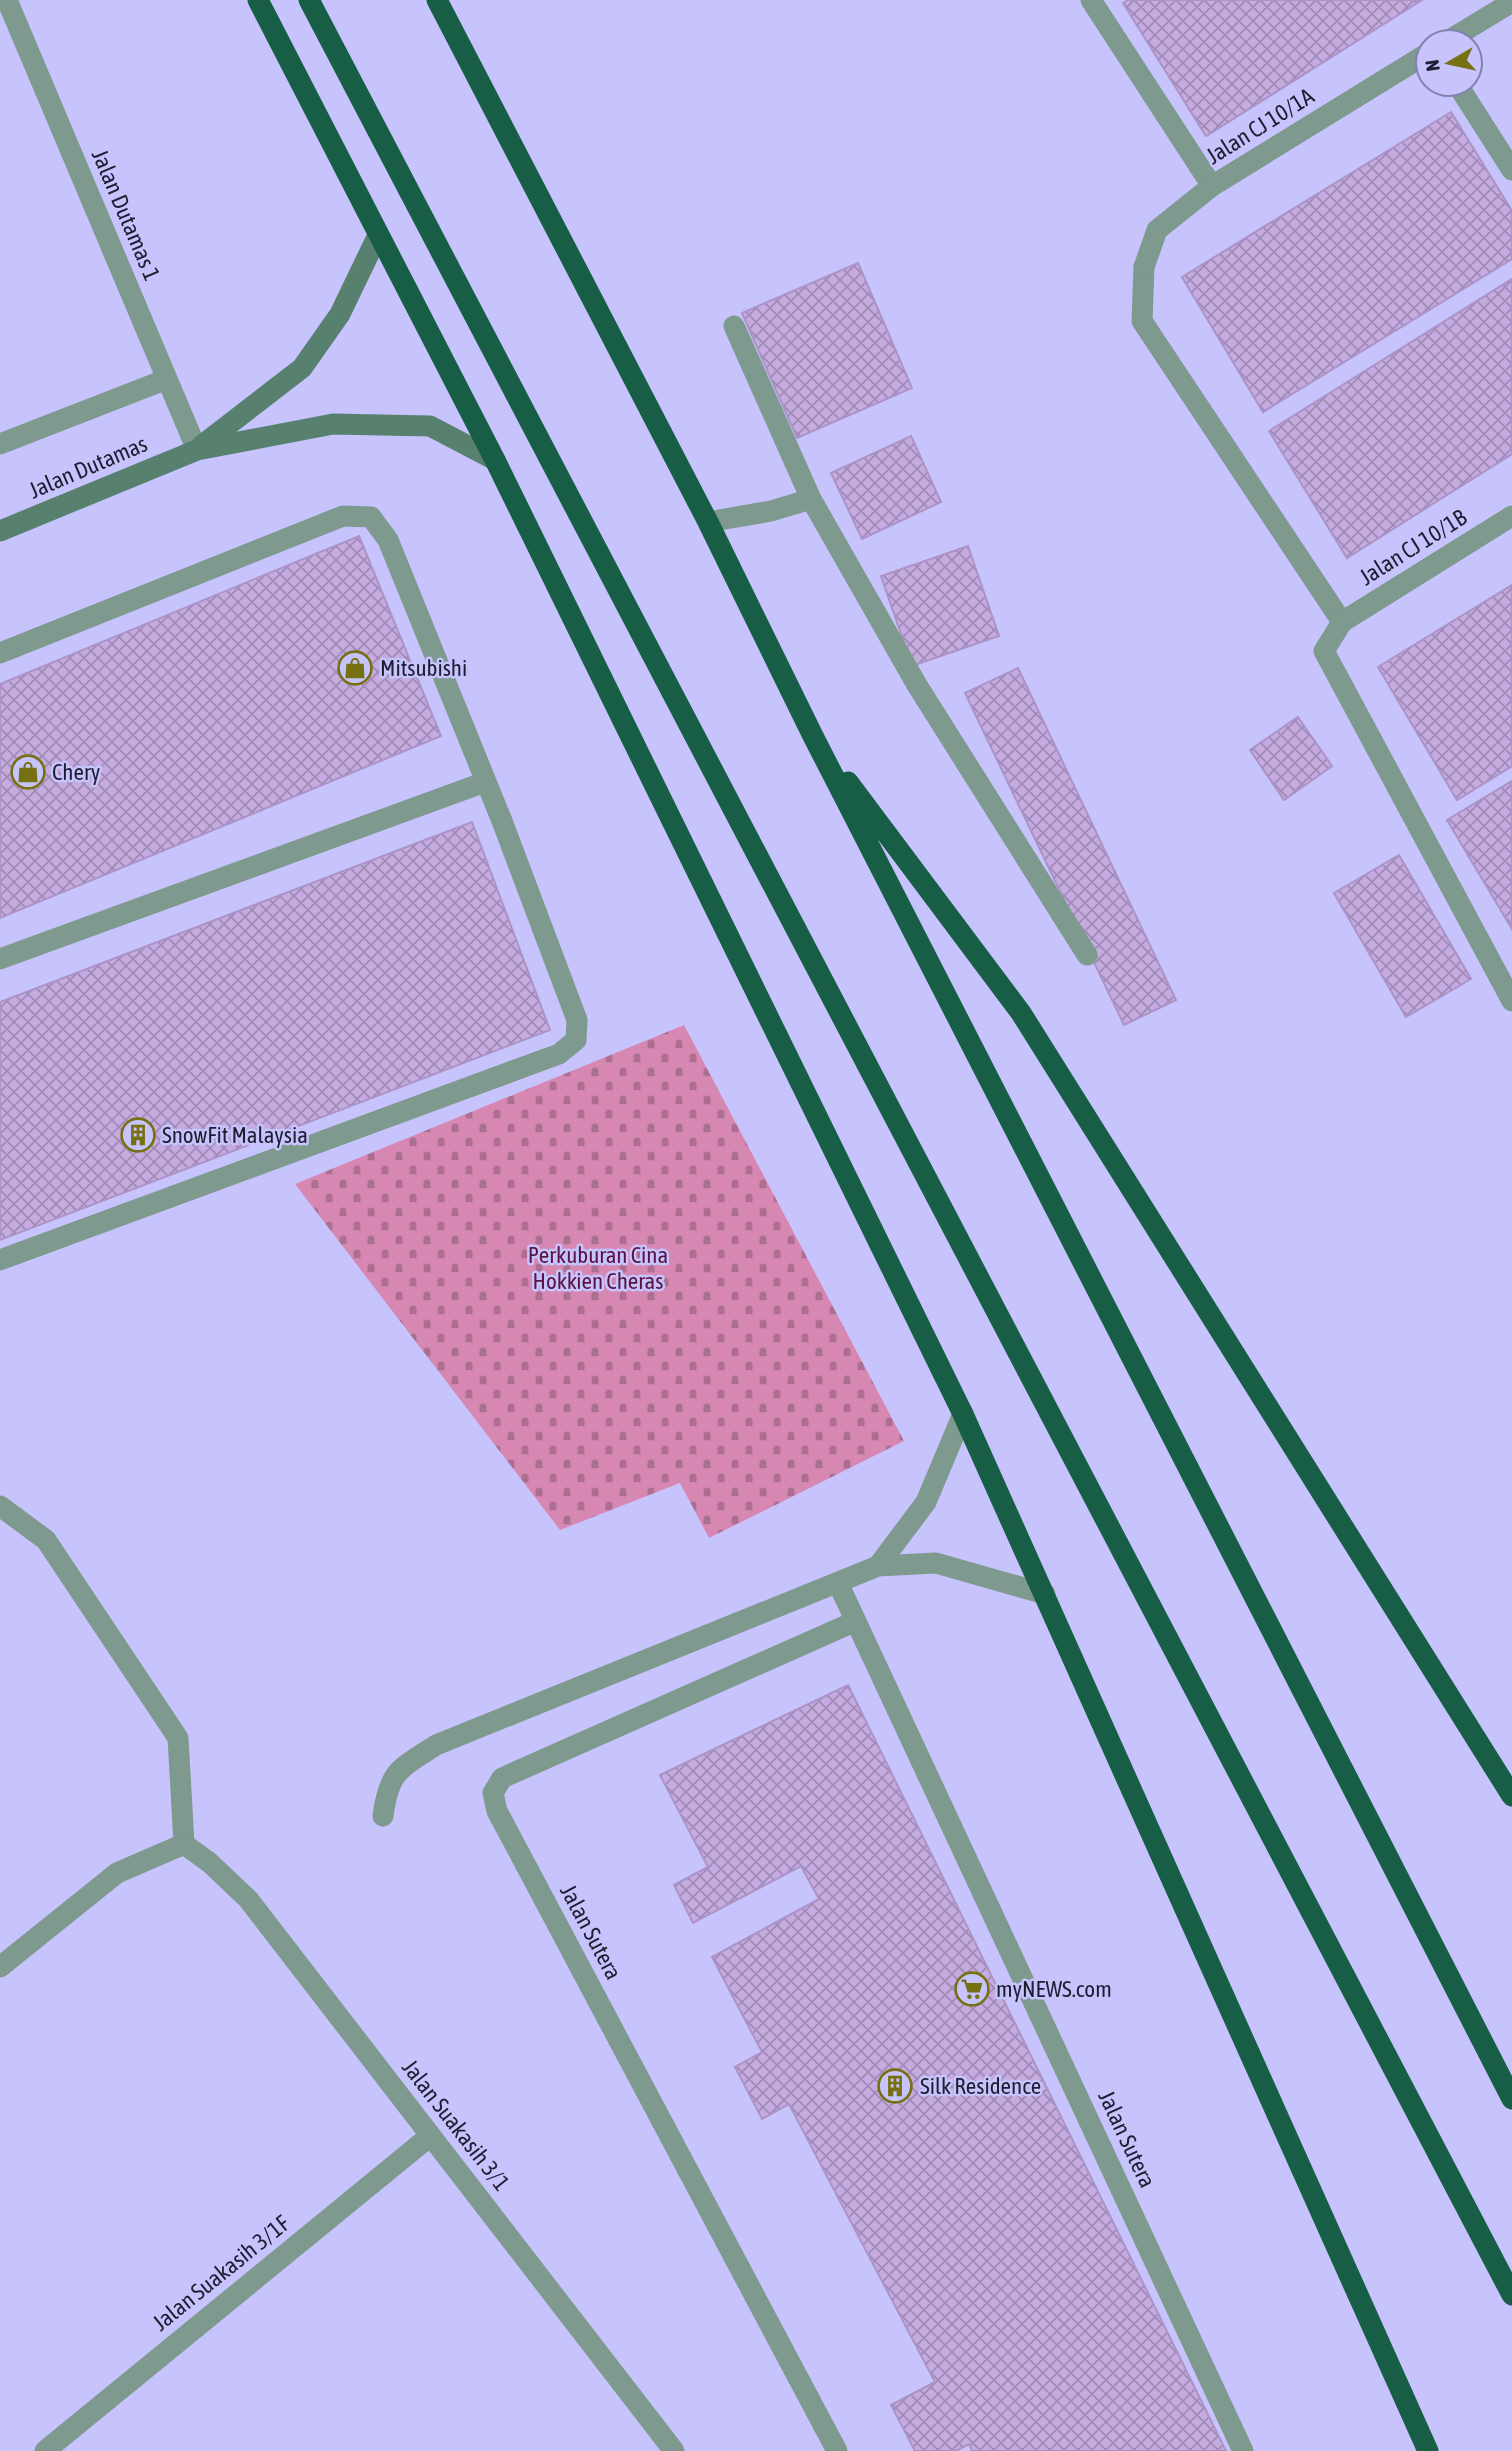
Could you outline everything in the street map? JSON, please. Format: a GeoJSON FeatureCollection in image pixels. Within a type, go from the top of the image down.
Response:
{"type":"FeatureCollection","features":[{"type":"Feature","properties":{"kind":"highway"},"geometry":{"type":"LineString","coordinates":[[258,0],[495,460],[963,1414],[1428,2451]]}},
{"type":"Feature","properties":{"kind":"highway"},"geometry":{"type":"LineString","coordinates":[[309,0],[1512,2295]]}},
{"type":"Feature","properties":{"kind":"highway"},"geometry":{"type":"LineString","coordinates":[[437,0],[708,522],[813,736],[1512,2099]]}},
{"type":"Feature","properties":{"kind":"highway"},"geometry":{"type":"LineString","coordinates":[[813,736],[1021,1013],[1512,1796]]}},
{"type":"Feature","properties":{"kind":"street","name":"Jalan Dutamas 1"},"geometry":{"type":"LineString","coordinates":[[7,0],[197,450]]}},
{"type":"Feature","properties":{"kind":"street"},"geometry":{"type":"LineString","coordinates":[[1091,0],[1212,186]]}},
{"type":"Feature","properties":{"kind":"street"},"geometry":{"type":"LineString","coordinates":[[1469,28],[1512,2]]}},
{"type":"Feature","properties":{"kind":"street","name":"Jalan CJ 10/1A"},"geometry":{"type":"LineString","coordinates":[[1342,622],[1142,321],[1144,267],[1157,230],[1212,186],[1414,62]]}},
{"type":"Feature","properties":{"kind":"street"},"geometry":{"type":"LineString","coordinates":[[1466,98],[1512,170]]}},
{"type":"Feature","properties":{"kind":"street"},"geometry":{"type":"LineString","coordinates":[[197,450],[302,368],[340,314],[378,235]]}},
{"type":"Feature","properties":{"kind":"street"},"geometry":{"type":"LineString","coordinates":[[734,326],[811,499],[917,685],[1087,955]]}},
{"type":"Feature","properties":{"kind":"street"},"geometry":{"type":"LineString","coordinates":[[0,444],[167,379]]}},
{"type":"Feature","properties":{"kind":"street"},"geometry":{"type":"LineString","coordinates":[[197,450],[333,424],[430,426],[495,460]]}},
{"type":"Feature","properties":{"kind":"street","name":"Jalan Dutamas"},"geometry":{"type":"LineString","coordinates":[[0,531],[197,450]]}},
{"type":"Feature","properties":{"kind":"street"},"geometry":{"type":"LineString","coordinates":[[708,522],[771,511],[811,499]]}},
{"type":"Feature","properties":{"kind":"street"},"geometry":{"type":"LineString","coordinates":[[0,653],[343,516],[371,517],[388,540],[577,1020],[576,1040],[559,1054],[0,1260]]}},
{"type":"Feature","properties":{"kind":"street","name":"Jalan CJ 10/1B"},"geometry":{"type":"LineString","coordinates":[[1342,622],[1512,516]]}},
{"type":"Feature","properties":{"kind":"street"},"geometry":{"type":"LineString","coordinates":[[1342,622],[1324,652],[1512,1001]]}},
{"type":"Feature","properties":{"kind":"street"},"geometry":{"type":"LineString","coordinates":[[0,959],[485,782]]}},
{"type":"Feature","properties":{"kind":"street"},"geometry":{"type":"LineString","coordinates":[[878,1566],[926,1502],[963,1414]]}},
{"type":"Feature","properties":{"kind":"street"},"geometry":{"type":"LineString","coordinates":[[0,1506],[46,1541],[178,1738],[184,1844],[117,1873],[0,1967]]}},
{"type":"Feature","properties":{"kind":"street"},"geometry":{"type":"LineString","coordinates":[[383,1816],[387,1785],[407,1763],[436,1745],[878,1566],[936,1563],[1045,1594]]}},
{"type":"Feature","properties":{"kind":"street","name":"Jalan Sutera"},"geometry":{"type":"LineString","coordinates":[[838,1583],[1243,2451]]}},
{"type":"Feature","properties":{"kind":"street","name":"Jalan Sutera"},"geometry":{"type":"LineString","coordinates":[[836,2451],[498,1811],[493,1793],[502,1778],[856,1621]]}},
{"type":"Feature","properties":{"kind":"street","name":"Jalan Suakasih 3/1"},"geometry":{"type":"LineString","coordinates":[[184,1844],[210,1863],[248,1899],[671,2450]]}},
{"type":"Feature","properties":{"kind":"street","name":"Jalan Suakasih 3/1F"},"geometry":{"type":"LineString","coordinates":[[45,2451],[430,2136]]}},
{"type":"Feature","properties":{"kind":"green space","name":"Perkuburan Cina Hokkien Cheras"},"geometry":{"type":"Polygon","coordinates":[[[684,1025],[904,1441],[709,1538],[680,1483],[560,1530],[295,1184],[684,1025]]]}},
{"type":"Feature","properties":{"kind":"building"},"geometry":{"type":"Polygon","coordinates":[[[1128,0],[1422,0],[1206,136],[1123,3],[1128,0]]]}},
{"type":"Feature","properties":{"kind":"building"},"geometry":{"type":"Polygon","coordinates":[[[1451,112],[1512,211],[1512,259],[1263,412],[1182,277],[1451,112]]]}},
{"type":"Feature","properties":{"kind":"building"},"geometry":{"type":"Polygon","coordinates":[[[858,263],[912,388],[797,438],[742,313],[858,263]]]}},
{"type":"Feature","properties":{"kind":"building"},"geometry":{"type":"Polygon","coordinates":[[[1512,279],[1512,454],[1347,558],[1269,431],[1512,279]]]}},
{"type":"Feature","properties":{"kind":"building"},"geometry":{"type":"Polygon","coordinates":[[[911,436],[941,502],[862,539],[831,473],[911,436]]]}},
{"type":"Feature","properties":{"kind":"building"},"geometry":{"type":"Polygon","coordinates":[[[359,536],[441,736],[0,918],[0,684],[359,536]]]}},
{"type":"Feature","properties":{"kind":"building"},"geometry":{"type":"Polygon","coordinates":[[[968,546],[999,636],[912,666],[881,576],[968,546]]]}},
{"type":"Feature","properties":{"kind":"building"},"geometry":{"type":"Polygon","coordinates":[[[1512,585],[1512,766],[1457,800],[1378,667],[1512,585]]]}},
{"type":"Feature","properties":{"kind":"building"},"geometry":{"type":"Polygon","coordinates":[[[1018,668],[1176,1000],[1124,1025],[965,693],[1018,668]]]}},
{"type":"Feature","properties":{"kind":"building"},"geometry":{"type":"Polygon","coordinates":[[[1298,717],[1332,766],[1284,800],[1250,750],[1298,717]]]}},
{"type":"Feature","properties":{"kind":"building"},"geometry":{"type":"Polygon","coordinates":[[[1512,781],[1512,929],[1447,820],[1512,781]]]}},
{"type":"Feature","properties":{"kind":"building","name":"SnowFit Malaysia"},"geometry":{"type":"Polygon","coordinates":[[[472,822],[550,1030],[0,1240],[0,1002],[472,822]]]}},
{"type":"Feature","properties":{"kind":"building"},"geometry":{"type":"Polygon","coordinates":[[[1399,855],[1471,979],[1406,1017],[1334,893],[1399,855]]]}},
{"type":"Feature","properties":{"kind":"building","name":"Silk Residence"},"geometry":{"type":"Polygon","coordinates":[[[848,1685],[1226,2451],[972,2451],[969,2444],[956,2451],[915,2451],[891,2405],[935,2382],[789,2104],[762,2119],[735,2067],[762,2052],[712,1957],[819,1899],[801,1866],[693,1923],[674,1885],[708,1867],[660,1775],[848,1685]]]}},
{"type":"Feature","properties":{"kind":"place","name":"Mitsubishi"},"geometry":{"type":"Point","coordinates":[355,668]}},
{"type":"Feature","properties":{"kind":"place","name":"Chery"},"geometry":{"type":"Point","coordinates":[28,772]}},
{"type":"Feature","properties":{"kind":"place","name":"SnowFit Malaysia"},"geometry":{"type":"Point","coordinates":[138,1135]}},
{"type":"Feature","properties":{"kind":"place","name":"myNEWS.com"},"geometry":{"type":"Point","coordinates":[972,1989]}},
{"type":"Feature","properties":{"kind":"place","name":"Silk Residence"},"geometry":{"type":"Point","coordinates":[895,2086]}}]}
